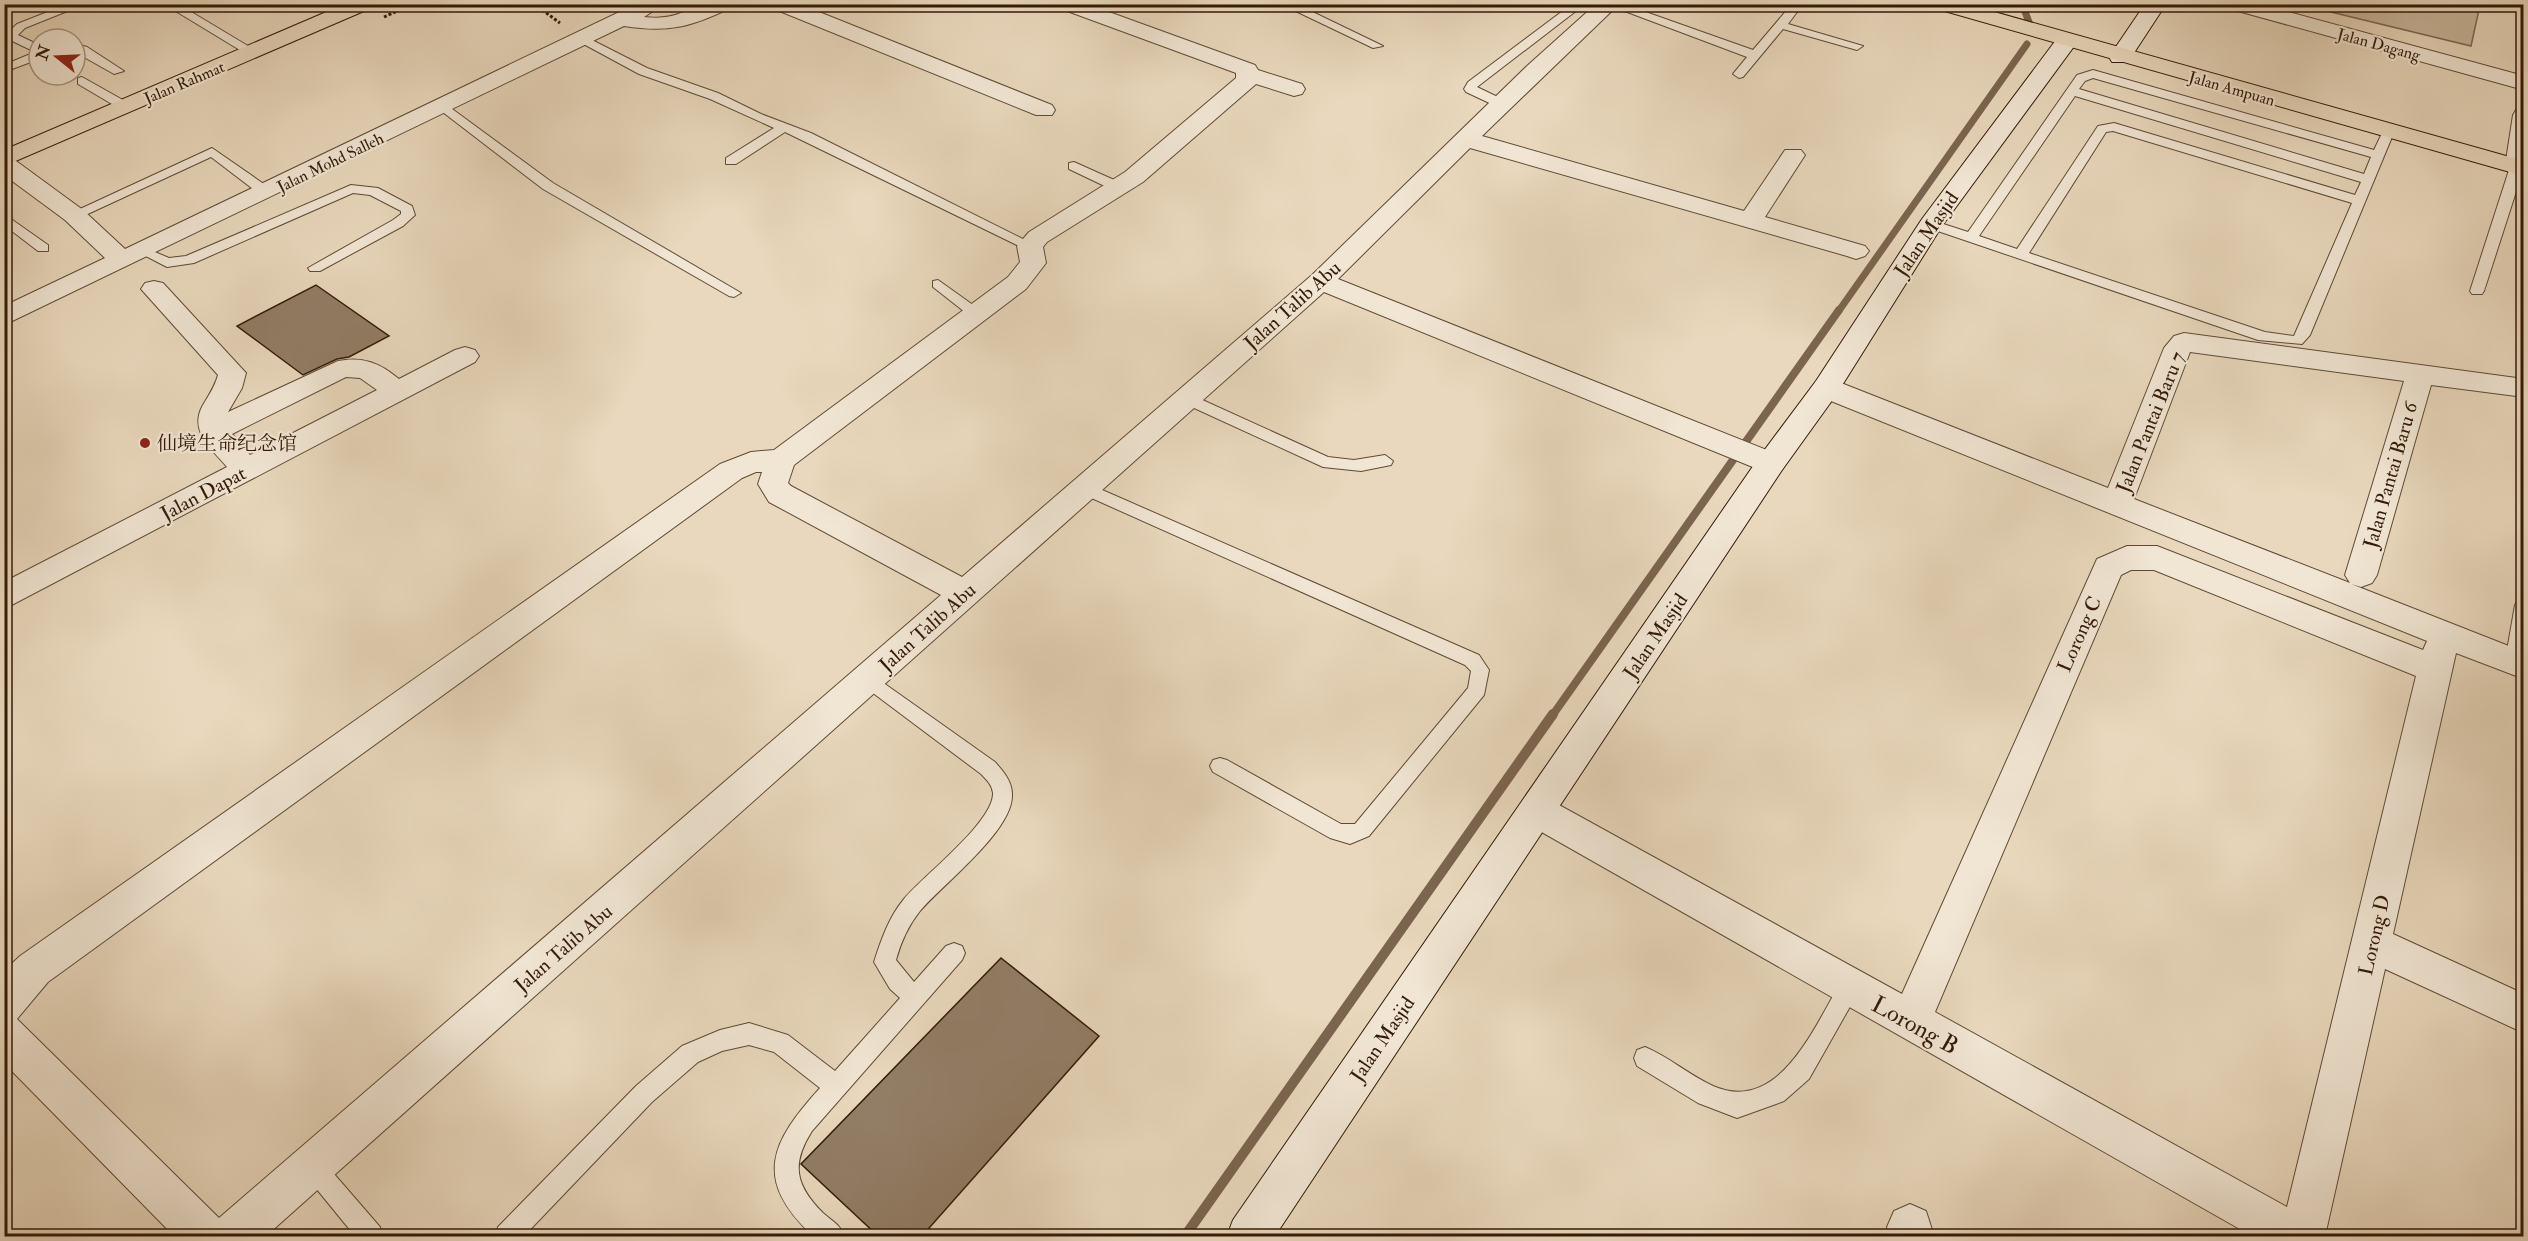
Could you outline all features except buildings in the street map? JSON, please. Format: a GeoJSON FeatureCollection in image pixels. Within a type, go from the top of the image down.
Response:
{"type":"FeatureCollection","features":[{"type":"Feature","properties":{"kind":"main road","name":"Jalan Rahmat"},"geometry":{"type":"LineString","coordinates":[[4,159],[364,4]]}},
{"type":"Feature","properties":{"kind":"main road","name":"Jalan Ampuan"},"geometry":{"type":"LineString","coordinates":[[1941,4],[2120,57],[2520,168]]}},
{"type":"Feature","properties":{"kind":"street","name":"Jalan Mohd Salleh"},"geometry":{"type":"LineString","coordinates":[[4,317],[654,4]]}},
{"type":"Feature","properties":{"kind":"street"},"geometry":{"type":"LineString","coordinates":[[622,20],[662,26],[674,25],[723,4]]}},
{"type":"Feature","properties":{"kind":"street"},"geometry":{"type":"LineString","coordinates":[[779,4],[1044,110]]}},
{"type":"Feature","properties":{"kind":"street"},"geometry":{"type":"LineString","coordinates":[[1066,4],[1294,89]]}},
{"type":"Feature","properties":{"kind":"street"},"geometry":{"type":"LineString","coordinates":[[2120,57],[2156,4]]}},
{"type":"Feature","properties":{"kind":"street","name":"Jalan Dagang"},"geometry":{"type":"LineString","coordinates":[[2234,4],[2523,83]]}},
{"type":"Feature","properties":{"kind":"street","name":"Jalan Talib Abu"},"geometry":{"type":"LineString","coordinates":[[233,1236],[314,1168],[1321,281],[1601,5]]}},
{"type":"Feature","properties":{"kind":"street","name":"Jalan Masjid"},"geometry":{"type":"LineString","coordinates":[[1249,1236],[1537,811],[1760,459],[1826,388],[1931,224],[2067,41]]}},
{"type":"Feature","properties":{"kind":"street"},"geometry":{"type":"LineString","coordinates":[[4,1005],[16,987],[34,969],[731,471],[751,462],[781,460],[1017,283],[1033,262],[1030,246],[1038,237],[1134,177],[1227,98],[1247,80],[1249,74]]}},
{"type":"Feature","properties":{"kind":"street"},"geometry":{"type":"LineString","coordinates":[[2520,168],[2523,115]]}},
{"type":"Feature","properties":{"kind":"street"},"geometry":{"type":"LineString","coordinates":[[1465,139],[1856,251]]}},
{"type":"Feature","properties":{"kind":"street"},"geometry":{"type":"LineString","coordinates":[[1750,220],[1793,155]]}},
{"type":"Feature","properties":{"kind":"street"},"geometry":{"type":"LineString","coordinates":[[4,163],[132,256]]}},
{"type":"Feature","properties":{"kind":"street"},"geometry":{"type":"LineString","coordinates":[[1321,281],[1760,459]]}},
{"type":"Feature","properties":{"kind":"street"},"geometry":{"type":"LineString","coordinates":[[154,289],[232,373],[232,382],[213,412],[210,423],[213,431],[246,470]]}},
{"type":"Feature","properties":{"kind":"street","name":"Jalan Pantai Baru 7"},"geometry":{"type":"LineString","coordinates":[[2117,504],[2178,348],[2184,342],[2420,374]]}},
{"type":"Feature","properties":{"kind":"street","name":"Jalan Dapat"},"geometry":{"type":"LineString","coordinates":[[4,597],[465,356]]}},
{"type":"Feature","properties":{"kind":"street"},"geometry":{"type":"LineString","coordinates":[[213,431],[338,370],[353,366],[365,367],[397,392]]}},
{"type":"Feature","properties":{"kind":"street"},"geometry":{"type":"LineString","coordinates":[[2420,374],[2523,388]]}},
{"type":"Feature","properties":{"kind":"street","name":"Jalan Pantai Baru 6"},"geometry":{"type":"LineString","coordinates":[[2361,575],[2420,374]]}},
{"type":"Feature","properties":{"kind":"street"},"geometry":{"type":"LineString","coordinates":[[1826,388],[2117,504],[2439,651],[2519,664]]}},
{"type":"Feature","properties":{"kind":"street"},"geometry":{"type":"LineString","coordinates":[[781,460],[773,484],[780,494],[965,593]]}},
{"type":"Feature","properties":{"kind":"street","name":"Lorong C"},"geometry":{"type":"LineString","coordinates":[[1910,1022],[2108,567],[2127,558],[2157,558],[2439,651]]}},
{"type":"Feature","properties":{"kind":"street","name":"Lorong D"},"geometry":{"type":"LineString","coordinates":[[2303,1236],[2439,651]]}},
{"type":"Feature","properties":{"kind":"street","name":"Lorong B"},"geometry":{"type":"LineString","coordinates":[[1537,811],[1849,989],[2295,1236]]}},
{"type":"Feature","properties":{"kind":"street"},"geometry":{"type":"LineString","coordinates":[[2372,944],[2523,1014]]}},
{"type":"Feature","properties":{"kind":"street"},"geometry":{"type":"LineString","coordinates":[[4,1034],[205,1236]]}},
{"type":"Feature","properties":{"kind":"lane"},"geometry":{"type":"LineString","coordinates":[[27,44],[10,36],[12,32],[21,26],[80,4]]}},
{"type":"Feature","properties":{"kind":"lane"},"geometry":{"type":"LineString","coordinates":[[169,4],[252,52]]}},
{"type":"Feature","properties":{"kind":"lane"},"geometry":{"type":"LineString","coordinates":[[1286,4],[1377,46]]}},
{"type":"Feature","properties":{"kind":"lane"},"geometry":{"type":"LineString","coordinates":[[1739,74],[1798,4]]}},
{"type":"Feature","properties":{"kind":"lane"},"geometry":{"type":"LineString","coordinates":[[1601,5],[1754,55]]}},
{"type":"Feature","properties":{"kind":"lane"},"geometry":{"type":"LineString","coordinates":[[1780,25],[1857,46]]}},
{"type":"Feature","properties":{"kind":"lane"},"geometry":{"type":"LineString","coordinates":[[582,39],[643,71],[732,103],[783,128],[806,136],[1030,246]]}},
{"type":"Feature","properties":{"kind":"lane"},"geometry":{"type":"LineString","coordinates":[[87,52],[118,71]]}},
{"type":"Feature","properties":{"kind":"lane"},"geometry":{"type":"LineString","coordinates":[[4,69],[27,60]]}},
{"type":"Feature","properties":{"kind":"lane"},"geometry":{"type":"LineString","coordinates":[[1971,238],[2081,78],[2093,74],[2379,155]]}},
{"type":"Feature","properties":{"kind":"lane"},"geometry":{"type":"LineString","coordinates":[[87,84],[126,107]]}},
{"type":"Feature","properties":{"kind":"lane"},"geometry":{"type":"LineString","coordinates":[[2072,91],[2369,180]]}},
{"type":"Feature","properties":{"kind":"lane"},"geometry":{"type":"LineString","coordinates":[[444,107],[548,186],[734,293]]}},
{"type":"Feature","properties":{"kind":"lane"},"geometry":{"type":"LineString","coordinates":[[2021,254],[2102,129],[2114,127],[2360,201]]}},
{"type":"Feature","properties":{"kind":"lane"},"geometry":{"type":"LineString","coordinates":[[731,161],[783,128]]}},
{"type":"Feature","properties":{"kind":"lane"},"geometry":{"type":"LineString","coordinates":[[1931,224],[2263,337],[2286,341],[2296,340],[2303,335],[2388,132]]}},
{"type":"Feature","properties":{"kind":"lane"},"geometry":{"type":"LineString","coordinates":[[74,215],[212,152],[266,192]]}},
{"type":"Feature","properties":{"kind":"lane"},"geometry":{"type":"LineString","coordinates":[[1074,166],[1118,187]]}},
{"type":"Feature","properties":{"kind":"lane"},"geometry":{"type":"LineString","coordinates":[[2477,291],[2520,168]]}},
{"type":"Feature","properties":{"kind":"lane"},"geometry":{"type":"LineString","coordinates":[[132,256],[166,263],[189,260],[351,189],[373,191],[407,209],[408,215],[398,223],[315,268]]}},
{"type":"Feature","properties":{"kind":"lane"},"geometry":{"type":"LineString","coordinates":[[4,218],[44,248]]}},
{"type":"Feature","properties":{"kind":"lane"},"geometry":{"type":"LineString","coordinates":[[938,284],[975,313]]}},
{"type":"Feature","properties":{"kind":"lane"},"geometry":{"type":"LineString","coordinates":[[1186,398],[1323,461],[1339,466],[1357,467],[1385,461]]}},
{"type":"Feature","properties":{"kind":"lane"},"geometry":{"type":"LineString","coordinates":[[1084,488],[1472,660],[1480,670],[1477,690],[1362,830],[1350,835],[1336,832],[1220,766]]}},
{"type":"Feature","properties":{"kind":"lane"},"geometry":{"type":"LineString","coordinates":[[2519,664],[2523,604]]}},
{"type":"Feature","properties":{"kind":"lane"},"geometry":{"type":"LineString","coordinates":[[868,679],[988,768],[1000,781],[1002,800],[989,824],[912,905],[892,935],[885,962],[898,982],[916,997]]}},
{"type":"Feature","properties":{"kind":"lane"},"geometry":{"type":"LineString","coordinates":[[832,1236],[798,1204],[785,1168],[788,1147],[804,1123],[954,953]]}},
{"type":"Feature","properties":{"kind":"lane"},"geometry":{"type":"LineString","coordinates":[[1645,1058],[1706,1095],[1737,1106],[1776,1094],[1801,1071],[1849,989]]}},
{"type":"Feature","properties":{"kind":"lane"},"geometry":{"type":"LineString","coordinates":[[507,1236],[644,1094],[690,1054],[720,1041],[740,1036],[760,1037],[780,1043],[812,1065],[836,1087]]}},
{"type":"Feature","properties":{"kind":"lane"},"geometry":{"type":"LineString","coordinates":[[314,1168],[371,1236]]}},
{"type":"Feature","properties":{"kind":"shaded area"},"geometry":{"type":"Polygon","coordinates":[[[2480,4],[2471,46],[2302,5],[2480,4]]]}},
{"type":"Feature","properties":{"kind":"waterway"},"geometry":{"type":"LineString","coordinates":[[2022,4],[2029,22]]}},
{"type":"Feature","properties":{"kind":"waterway"},"geometry":{"type":"LineString","coordinates":[[1838,312],[2027,44]]}},
{"type":"Feature","properties":{"kind":"waterway"},"geometry":{"type":"LineString","coordinates":[[1552,716],[1839,310]]}},
{"type":"Feature","properties":{"kind":"waterway"},"geometry":{"type":"LineString","coordinates":[[1185,1236],[1553,714]]}},
{"type":"Feature","properties":{"kind":"place","name":"仙境生命纪念馆"},"geometry":{"type":"Point","coordinates":[145,443]}}]}
